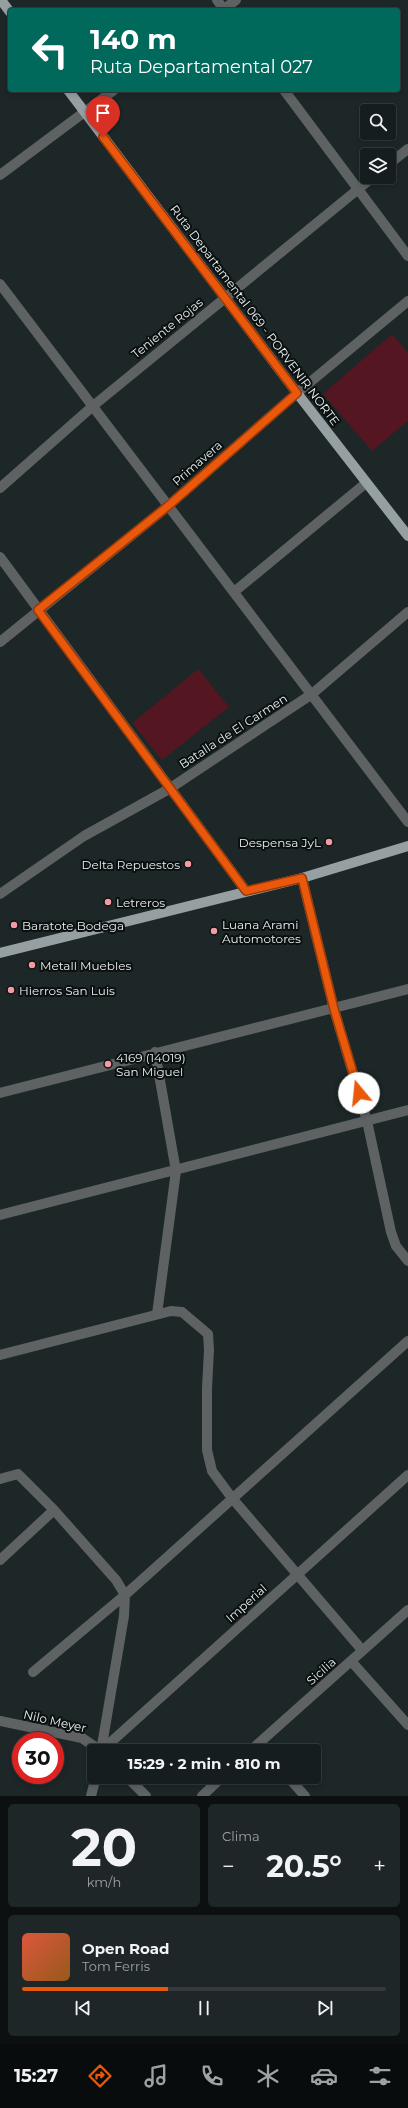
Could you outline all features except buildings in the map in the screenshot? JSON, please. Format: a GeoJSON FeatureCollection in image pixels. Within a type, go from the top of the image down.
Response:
{"type":"FeatureCollection","features":[{"type":"Feature","properties":{"kind":"main road"},"geometry":{"type":"LineString","coordinates":[[1,0],[8,9]]}},
{"type":"Feature","properties":{"kind":"main road","name":"Ruta Departamental 069 - PORVENIR NORTE"},"geometry":{"type":"LineString","coordinates":[[69,92],[226,297],[297,393],[408,536]]}},
{"type":"Feature","properties":{"kind":"main road"},"geometry":{"type":"LineString","coordinates":[[0,953],[302,878],[408,846]]}},
{"type":"Feature","properties":{"kind":"street"},"geometry":{"type":"LineString","coordinates":[[216,0],[222,8]]}},
{"type":"Feature","properties":{"kind":"street"},"geometry":{"type":"LineString","coordinates":[[226,8],[236,0]]}},
{"type":"Feature","properties":{"kind":"street"},"geometry":{"type":"LineString","coordinates":[[0,175],[111,92]]}},
{"type":"Feature","properties":{"kind":"street"},"geometry":{"type":"LineString","coordinates":[[285,92],[408,256]]}},
{"type":"Feature","properties":{"kind":"street"},"geometry":{"type":"LineString","coordinates":[[396,158],[408,149]]}},
{"type":"Feature","properties":{"kind":"street","name":"Teniente Rojas"},"geometry":{"type":"LineString","coordinates":[[0,488],[93,406],[364,184]]}},
{"type":"Feature","properties":{"kind":"street"},"geometry":{"type":"LineString","coordinates":[[0,284],[408,822]]}},
{"type":"Feature","properties":{"kind":"street","name":"Primavera"},"geometry":{"type":"LineString","coordinates":[[0,642],[168,506],[297,393],[408,301]]}},
{"type":"Feature","properties":{"kind":"street"},"geometry":{"type":"LineString","coordinates":[[234,592],[366,482]]}},
{"type":"Feature","properties":{"kind":"street"},"geometry":{"type":"LineString","coordinates":[[0,557],[169,789],[246,891]]}},
{"type":"Feature","properties":{"kind":"street","name":"Batalla de El Carmen"},"geometry":{"type":"LineString","coordinates":[[0,894],[84,836],[169,789],[312,694],[408,612]]}},
{"type":"Feature","properties":{"kind":"street"},"geometry":{"type":"LineString","coordinates":[[302,878],[334,1009],[367,1121],[391,1232],[396,1246],[408,1261]]}},
{"type":"Feature","properties":{"kind":"street"},"geometry":{"type":"LineString","coordinates":[[0,1093],[155,1052],[334,1009],[408,989]]}},
{"type":"Feature","properties":{"kind":"street"},"geometry":{"type":"LineString","coordinates":[[155,1052],[176,1171],[157,1314]]}},
{"type":"Feature","properties":{"kind":"street"},"geometry":{"type":"LineString","coordinates":[[0,1215],[176,1171],[408,1110]]}},
{"type":"Feature","properties":{"kind":"street"},"geometry":{"type":"LineString","coordinates":[[0,1355],[157,1314],[171,1311],[182,1312],[208,1334],[210,1350],[207,1388],[207,1450],[212,1471],[232,1498],[362,1650]]}},
{"type":"Feature","properties":{"kind":"street"},"geometry":{"type":"LineString","coordinates":[[34,1672],[125,1595],[408,1341]]}},
{"type":"Feature","properties":{"kind":"street"},"geometry":{"type":"LineString","coordinates":[[0,1478],[18,1474],[54,1510],[116,1580],[125,1595],[124,1616],[102,1744]]}},
{"type":"Feature","properties":{"kind":"street","name":"Imperial"},"geometry":{"type":"LineString","coordinates":[[109,1744],[408,1475]]}},
{"type":"Feature","properties":{"kind":"street"},"geometry":{"type":"LineString","coordinates":[[0,1560],[54,1510]]}},
{"type":"Feature","properties":{"kind":"street","name":"Sicilia"},"geometry":{"type":"LineString","coordinates":[[265,1744],[362,1650],[408,1610]]}},
{"type":"Feature","properties":{"kind":"street"},"geometry":{"type":"LineString","coordinates":[[351,1661],[408,1725]]}},
{"type":"Feature","properties":{"kind":"street","name":"Nilo Meyer"},"geometry":{"type":"LineString","coordinates":[[0,1721],[82,1738],[91,1744]]}},
{"type":"Feature","properties":{"kind":"street"},"geometry":{"type":"LineString","coordinates":[[92,1796],[95,1784]]}},
{"type":"Feature","properties":{"kind":"street"},"geometry":{"type":"LineString","coordinates":[[134,1784],[146,1796]]}},
{"type":"Feature","properties":{"kind":"street"},"geometry":{"type":"LineString","coordinates":[[202,1796],[215,1784]]}},
{"type":"Feature","properties":{"kind":"street"},"geometry":{"type":"LineString","coordinates":[[294,1784],[305,1796]]}},
{"type":"Feature","properties":{"kind":"shaded area"},"geometry":{"type":"Polygon","coordinates":[[[392,334],[408,353],[408,421],[372,451],[323,394],[392,334]]]}},
{"type":"Feature","properties":{"kind":"shaded area"},"geometry":{"type":"Polygon","coordinates":[[[198,669],[229,707],[162,760],[132,723],[198,669]]]}},
{"type":"Feature","properties":{"kind":"place","name":"Despensa JyL"},"geometry":{"type":"Point","coordinates":[329,842]}},
{"type":"Feature","properties":{"kind":"place","name":"Delta Repuestos"},"geometry":{"type":"Point","coordinates":[188,864]}},
{"type":"Feature","properties":{"kind":"place","name":"Letreros"},"geometry":{"type":"Point","coordinates":[108,902]}},
{"type":"Feature","properties":{"kind":"place","name":"Baratote Bodega"},"geometry":{"type":"Point","coordinates":[14,925]}},
{"type":"Feature","properties":{"kind":"place","name":"Luana Arami Automotores"},"geometry":{"type":"Point","coordinates":[214,931]}},
{"type":"Feature","properties":{"kind":"place","name":"Metall Muebles"},"geometry":{"type":"Point","coordinates":[32,965]}},
{"type":"Feature","properties":{"kind":"place","name":"Hierros San Luis"},"geometry":{"type":"Point","coordinates":[11,990]}},
{"type":"Feature","properties":{"kind":"place","name":"4169 (14019) San Miguel"},"geometry":{"type":"Point","coordinates":[108,1064]}},
{"type":"Feature","properties":{"kind":"route"},"geometry":{"type":"LineString","coordinates":[[103,137],[226,297],[297,393],[168,506],[38,610],[169,789],[246,891],[302,878],[334,1009],[359,1093]]}}]}
